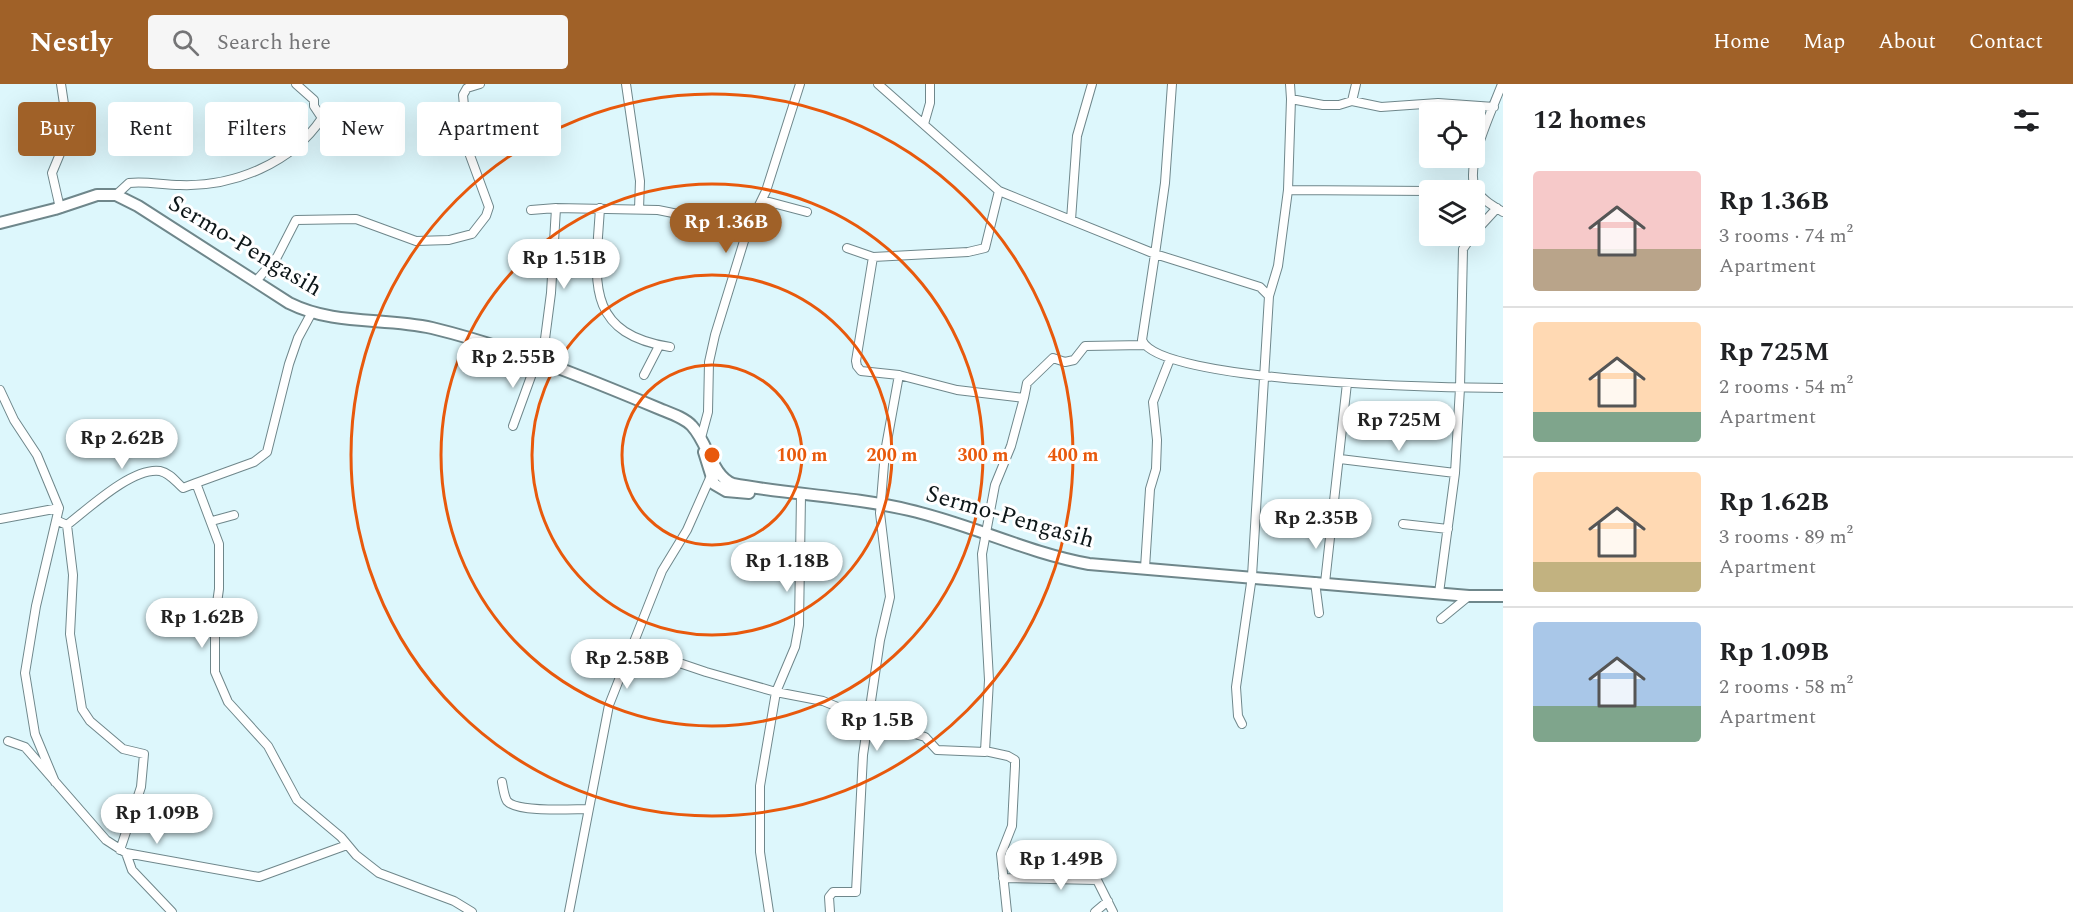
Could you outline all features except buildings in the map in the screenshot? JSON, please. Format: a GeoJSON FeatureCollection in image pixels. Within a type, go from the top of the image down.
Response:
{"type":"FeatureCollection","features":[{"type":"Feature","properties":{"kind":"main road"},"geometry":{"type":"LineString","coordinates":[[0,223],[60,208],[85,198],[116,195]]}},
{"type":"Feature","properties":{"kind":"main road","name":"Sermo-Pengasih"},"geometry":{"type":"LineString","coordinates":[[116,195],[138,206],[310,314],[429,328],[540,361],[662,409],[688,422],[701,439],[717,471],[726,482],[882,505],[987,532],[1066,559],[1469,596],[1503,596]]}},
{"type":"Feature","properties":{"kind":"main road"},"geometry":{"type":"LineString","coordinates":[[701,439],[710,478]]}},
{"type":"Feature","properties":{"kind":"main road","name":"Sermo-Pengasih"},"geometry":{"type":"LineString","coordinates":[[710,478],[720,488],[735,492],[797,494]]}},
{"type":"Feature","properties":{"kind":"street"},"geometry":{"type":"LineString","coordinates":[[60,208],[52,173],[62,149],[67,124],[62,84]]}},
{"type":"Feature","properties":{"kind":"street"},"geometry":{"type":"LineString","coordinates":[[116,195],[129,183],[201,184],[267,167],[314,131],[322,118],[314,106],[314,100],[296,84]]}},
{"type":"Feature","properties":{"kind":"street"},"geometry":{"type":"LineString","coordinates":[[256,281],[277,257],[296,220],[360,220],[416,241],[458,239],[477,230],[489,213],[489,207],[468,150],[463,95],[467,88],[480,84]]}},
{"type":"Feature","properties":{"kind":"street"},"geometry":{"type":"LineString","coordinates":[[626,84],[640,181],[639,209]]}},
{"type":"Feature","properties":{"kind":"street"},"geometry":{"type":"LineString","coordinates":[[701,439],[710,401],[711,350],[748,228],[762,200],[800,84]]}},
{"type":"Feature","properties":{"kind":"street"},"geometry":{"type":"LineString","coordinates":[[878,84],[889,87],[924,124],[999,191],[1155,254],[1268,292]]}},
{"type":"Feature","properties":{"kind":"street"},"geometry":{"type":"LineString","coordinates":[[924,124],[930,104],[930,84]]}},
{"type":"Feature","properties":{"kind":"street"},"geometry":{"type":"LineString","coordinates":[[1071,220],[1077,136],[1092,84]]}},
{"type":"Feature","properties":{"kind":"street"},"geometry":{"type":"LineString","coordinates":[[1172,84],[1165,183],[1142,340],[1144,345],[1161,357],[1216,370],[1347,383],[1503,388]]}},
{"type":"Feature","properties":{"kind":"street"},"geometry":{"type":"LineString","coordinates":[[1242,724],[1238,716],[1236,687],[1252,576],[1268,292],[1278,266],[1288,190],[1290,84]]}},
{"type":"Feature","properties":{"kind":"street"},"geometry":{"type":"LineString","coordinates":[[1352,101],[1356,84]]}},
{"type":"Feature","properties":{"kind":"street"},"geometry":{"type":"LineString","coordinates":[[1485,223],[1500,210],[1479,193],[1473,178],[1476,155],[1502,84]]}},
{"type":"Feature","properties":{"kind":"street"},"geometry":{"type":"LineString","coordinates":[[1291,99],[1323,105],[1339,105],[1352,101],[1381,107],[1438,103],[1494,107]]}},
{"type":"Feature","properties":{"kind":"street"},"geometry":{"type":"LineString","coordinates":[[1288,190],[1419,190]]}},
{"type":"Feature","properties":{"kind":"street"},"geometry":{"type":"LineString","coordinates":[[847,248],[873,257],[968,252],[985,248],[999,191]]}},
{"type":"Feature","properties":{"kind":"street"},"geometry":{"type":"LineString","coordinates":[[762,200],[807,212]]}},
{"type":"Feature","properties":{"kind":"street"},"geometry":{"type":"LineString","coordinates":[[513,426],[540,361],[551,293],[556,208]]}},
{"type":"Feature","properties":{"kind":"street"},"geometry":{"type":"LineString","coordinates":[[600,208],[596,280],[599,301],[621,329],[659,345],[670,347]]}},
{"type":"Feature","properties":{"kind":"street"},"geometry":{"type":"LineString","coordinates":[[531,210],[600,208],[658,210],[748,228]]}},
{"type":"Feature","properties":{"kind":"street"},"geometry":{"type":"LineString","coordinates":[[1439,593],[1455,473],[1461,388],[1463,249],[1465,246]]}},
{"type":"Feature","properties":{"kind":"street"},"geometry":{"type":"LineString","coordinates":[[873,257],[856,366],[861,370],[899,375],[957,390],[1024,398]]}},
{"type":"Feature","properties":{"kind":"street"},"geometry":{"type":"LineString","coordinates":[[67,525],[99,499],[138,475],[159,471],[169,475],[183,488],[254,462],[267,452],[289,364],[310,314]]}},
{"type":"Feature","properties":{"kind":"street"},"geometry":{"type":"LineString","coordinates":[[644,375],[659,345]]}},
{"type":"Feature","properties":{"kind":"street"},"geometry":{"type":"LineString","coordinates":[[985,752],[989,636],[981,568],[995,485],[1011,446],[1027,383],[1053,358],[1065,362],[1074,360],[1085,346],[1144,345]]}},
{"type":"Feature","properties":{"kind":"street"},"geometry":{"type":"LineString","coordinates":[[1145,568],[1150,489],[1156,469],[1154,402],[1170,359]]}},
{"type":"Feature","properties":{"kind":"street"},"geometry":{"type":"LineString","coordinates":[[830,912],[829,897],[833,892],[856,892],[861,783],[880,640],[890,597],[889,575],[880,519],[885,452],[899,375]]}},
{"type":"Feature","properties":{"kind":"street"},"geometry":{"type":"LineString","coordinates":[[1319,613],[1320,582],[1340,459],[1347,383]]}},
{"type":"Feature","properties":{"kind":"street"},"geometry":{"type":"LineString","coordinates":[[0,390],[14,420],[37,455],[59,508],[58,521],[36,606],[25,673],[35,734],[55,782]]}},
{"type":"Feature","properties":{"kind":"street"},"geometry":{"type":"LineString","coordinates":[[1340,459],[1455,473]]}},
{"type":"Feature","properties":{"kind":"street"},"geometry":{"type":"LineString","coordinates":[[569,912],[609,705],[662,571],[687,530],[710,478]]}},
{"type":"Feature","properties":{"kind":"street"},"geometry":{"type":"LineString","coordinates":[[196,483],[219,544],[215,672],[228,702],[268,746],[297,800],[379,873],[454,902],[472,912]]}},
{"type":"Feature","properties":{"kind":"street"},"geometry":{"type":"LineString","coordinates":[[769,912],[760,852],[760,786],[776,692],[795,647],[799,625],[797,494]]}},
{"type":"Feature","properties":{"kind":"street"},"geometry":{"type":"LineString","coordinates":[[0,519],[59,508]]}},
{"type":"Feature","properties":{"kind":"street"},"geometry":{"type":"LineString","coordinates":[[212,521],[234,515]]}},
{"type":"Feature","properties":{"kind":"street"},"geometry":{"type":"LineString","coordinates":[[58,521],[67,525]]}},
{"type":"Feature","properties":{"kind":"street"},"geometry":{"type":"LineString","coordinates":[[1403,524],[1448,529]]}},
{"type":"Feature","properties":{"kind":"street"},"geometry":{"type":"LineString","coordinates":[[67,525],[73,575],[70,634],[82,709],[90,721],[123,749],[144,754],[141,787],[123,852],[132,870],[172,912]]}},
{"type":"Feature","properties":{"kind":"street"},"geometry":{"type":"LineString","coordinates":[[1441,620],[1469,596]]}},
{"type":"Feature","properties":{"kind":"street"},"geometry":{"type":"LineString","coordinates":[[633,647],[706,672],[776,692],[823,701],[869,720],[925,737],[937,750],[985,752],[1008,756],[1015,760],[1013,820],[1001,854],[1006,912]]}},
{"type":"Feature","properties":{"kind":"street"},"geometry":{"type":"LineString","coordinates":[[8,741],[25,747],[106,840],[123,852],[259,877],[347,844]]}},
{"type":"Feature","properties":{"kind":"street"},"geometry":{"type":"LineString","coordinates":[[501,782],[506,800],[513,805],[543,810],[588,809]]}},
{"type":"Feature","properties":{"kind":"street"},"geometry":{"type":"LineString","coordinates":[[1003,878],[1091,878],[1097,880],[1113,912]]}},
{"type":"Feature","properties":{"kind":"street"},"geometry":{"type":"LineString","coordinates":[[1095,912],[1108,901]]}}]}
